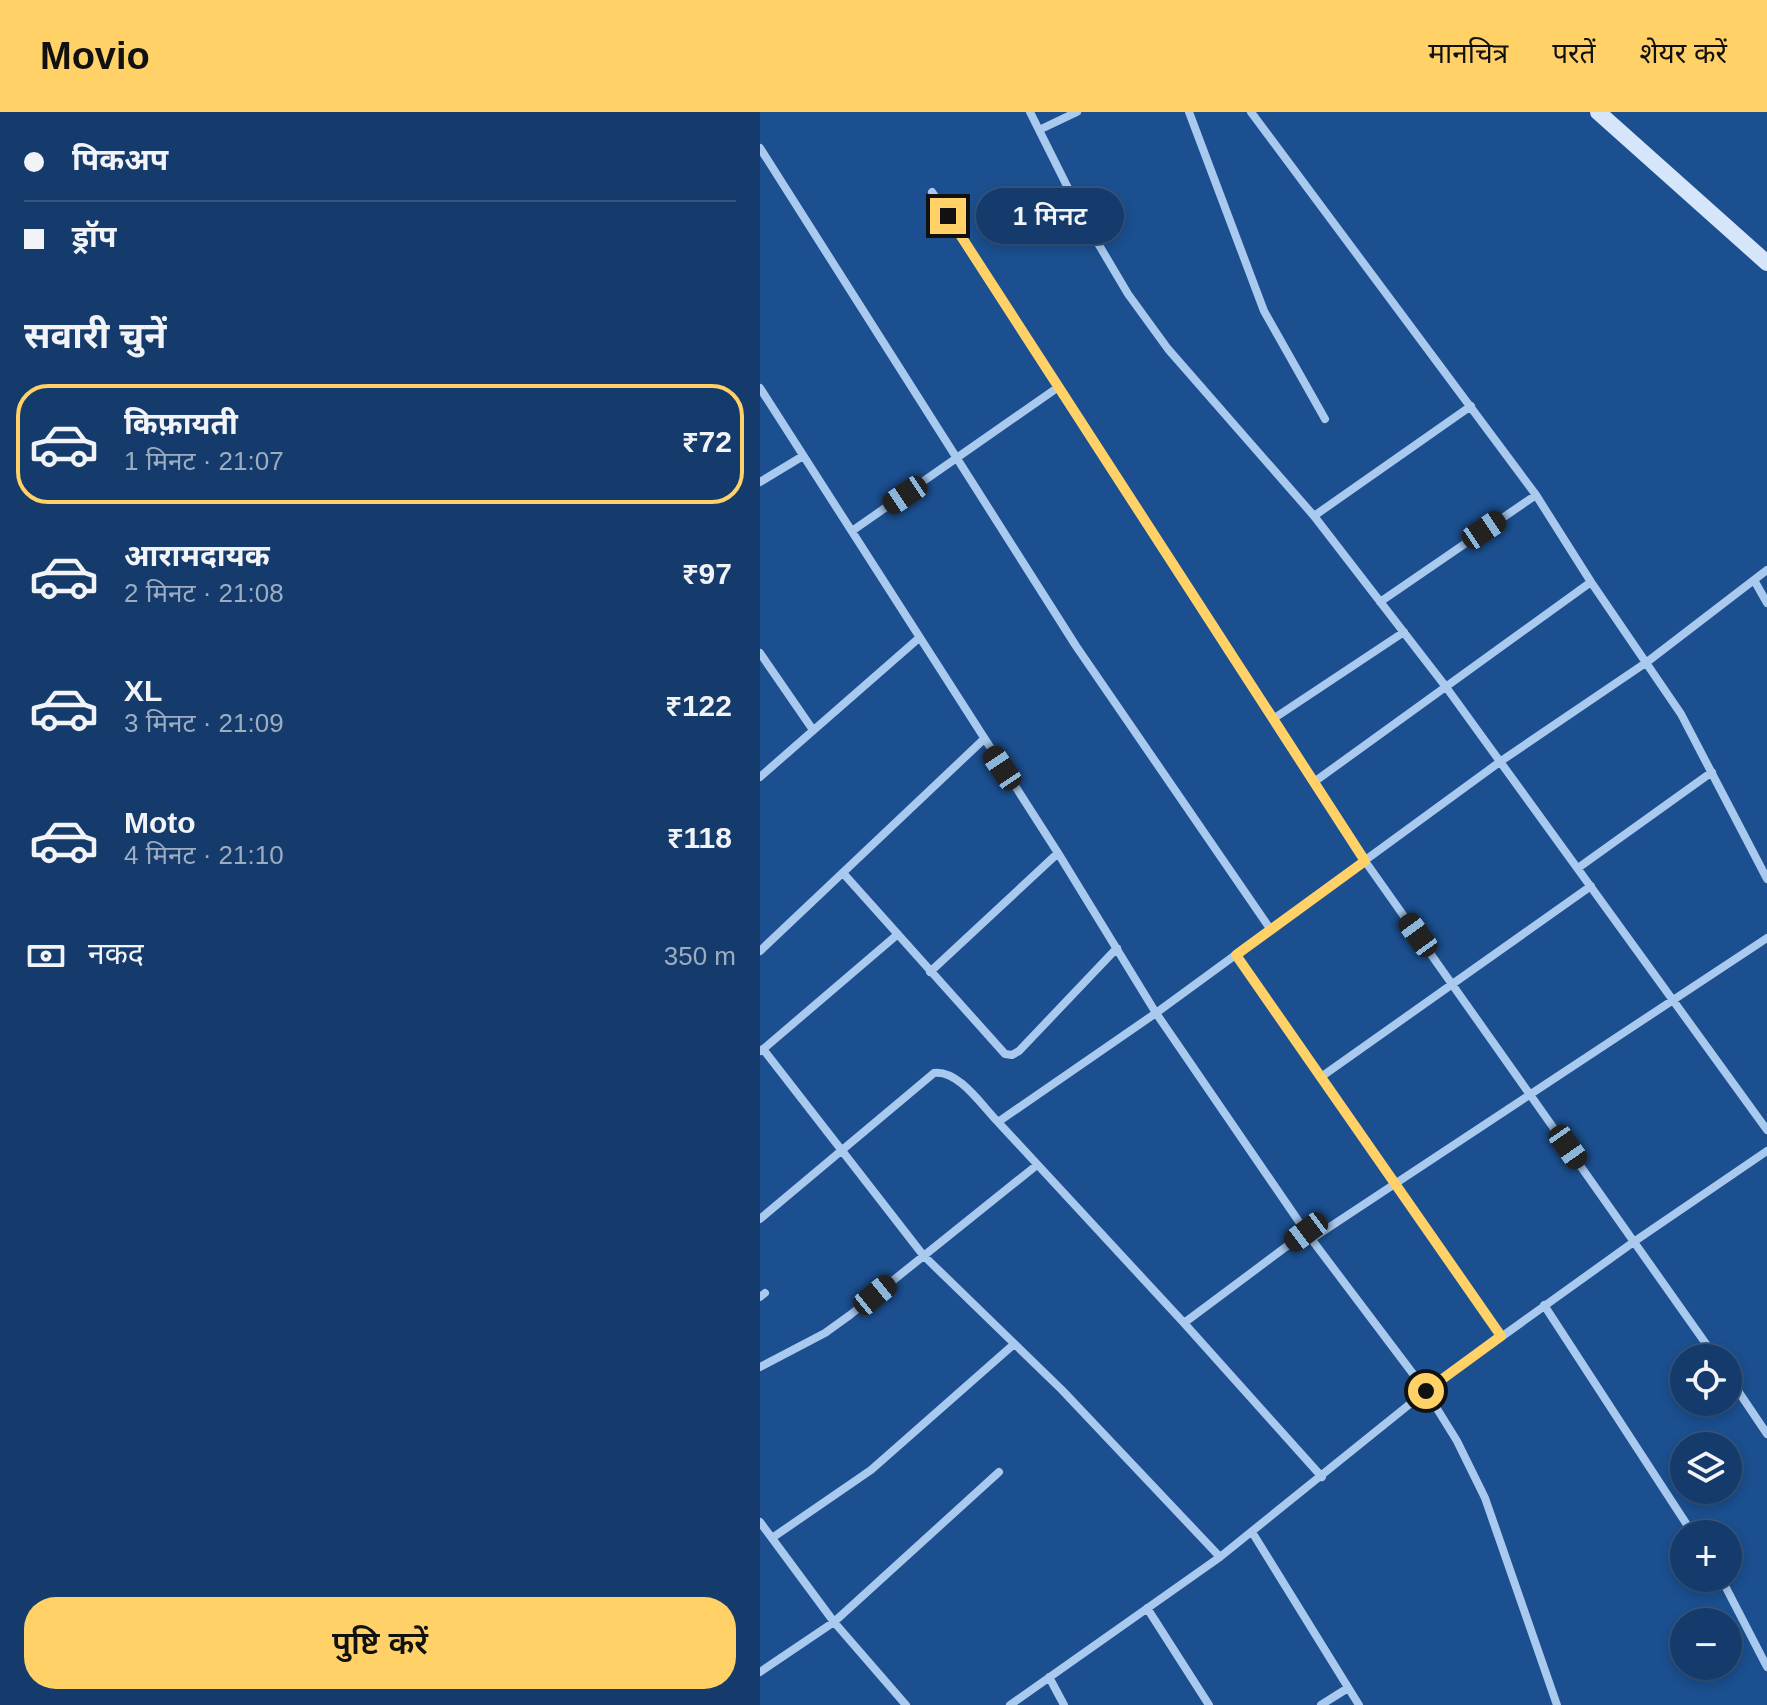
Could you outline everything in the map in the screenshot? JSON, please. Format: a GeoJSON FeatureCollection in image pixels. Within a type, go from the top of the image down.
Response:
{"type":"FeatureCollection","features":[{"type":"Feature","properties":{"kind":"main road"},"geometry":{"type":"LineString","coordinates":[[1598,112],[1767,263]]}},
{"type":"Feature","properties":{"kind":"street"},"geometry":{"type":"LineString","coordinates":[[1030,112],[1083,218],[1128,294],[1168,349],[1314,516],[1404,632],[1767,1130]]}},
{"type":"Feature","properties":{"kind":"street"},"geometry":{"type":"LineString","coordinates":[[1039,130],[1077,112]]}},
{"type":"Feature","properties":{"kind":"street"},"geometry":{"type":"LineString","coordinates":[[1189,112],[1264,311],[1325,419]]}},
{"type":"Feature","properties":{"kind":"street"},"geometry":{"type":"LineString","coordinates":[[1251,112],[1536,495],[1681,714],[1766,872]]}},
{"type":"Feature","properties":{"kind":"street"},"geometry":{"type":"LineString","coordinates":[[760,148],[1076,646],[1271,930]]}},
{"type":"Feature","properties":{"kind":"street"},"geometry":{"type":"LineString","coordinates":[[932,192],[1365,861],[1706,1344]]}},
{"type":"Feature","properties":{"kind":"street"},"geometry":{"type":"LineString","coordinates":[[760,388],[1058,853],[1156,1013],[1309,1235],[1426,1391],[1457,1441],[1485,1498],[1557,1705]]}},
{"type":"Feature","properties":{"kind":"street"},"geometry":{"type":"LineString","coordinates":[[852,531],[1057,388]]}},
{"type":"Feature","properties":{"kind":"street"},"geometry":{"type":"LineString","coordinates":[[1314,516],[1471,406]]}},
{"type":"Feature","properties":{"kind":"street"},"geometry":{"type":"LineString","coordinates":[[760,482],[803,456]]}},
{"type":"Feature","properties":{"kind":"street"},"geometry":{"type":"LineString","coordinates":[[1380,602],[1536,495]]}},
{"type":"Feature","properties":{"kind":"street"},"geometry":{"type":"LineString","coordinates":[[998,1122],[1156,1013],[1501,761],[1647,662],[1767,570]]}},
{"type":"Feature","properties":{"kind":"street"},"geometry":{"type":"LineString","coordinates":[[1754,580],[1767,603]]}},
{"type":"Feature","properties":{"kind":"street"},"geometry":{"type":"LineString","coordinates":[[1314,782],[1591,582]]}},
{"type":"Feature","properties":{"kind":"street"},"geometry":{"type":"LineString","coordinates":[[1273,719],[1404,632]]}},
{"type":"Feature","properties":{"kind":"street"},"geometry":{"type":"LineString","coordinates":[[760,777],[919,638]]}},
{"type":"Feature","properties":{"kind":"street"},"geometry":{"type":"LineString","coordinates":[[760,653],[813,730]]}},
{"type":"Feature","properties":{"kind":"street"},"geometry":{"type":"LineString","coordinates":[[760,951],[983,740]]}},
{"type":"Feature","properties":{"kind":"street"},"geometry":{"type":"LineString","coordinates":[[1578,868],[1712,772]]}},
{"type":"Feature","properties":{"kind":"street"},"geometry":{"type":"LineString","coordinates":[[930,972],[1058,853]]}},
{"type":"Feature","properties":{"kind":"street"},"geometry":{"type":"LineString","coordinates":[[843,873],[999,1048],[1012,1055],[1117,948]]}},
{"type":"Feature","properties":{"kind":"street"},"geometry":{"type":"LineString","coordinates":[[1321,1077],[1591,886]]}},
{"type":"Feature","properties":{"kind":"street"},"geometry":{"type":"LineString","coordinates":[[898,934],[762,1050],[923,1255],[1062,1390],[1220,1557]]}},
{"type":"Feature","properties":{"kind":"street"},"geometry":{"type":"LineString","coordinates":[[1184,1323],[1309,1235],[1396,1185],[1767,938]]}},
{"type":"Feature","properties":{"kind":"street"},"geometry":{"type":"LineString","coordinates":[[1236,955],[1501,1336]]}},
{"type":"Feature","properties":{"kind":"street"},"geometry":{"type":"LineString","coordinates":[[760,1219],[934,1073],[943,1072],[955,1077],[1184,1323],[1322,1477]]}},
{"type":"Feature","properties":{"kind":"street"},"geometry":{"type":"LineString","coordinates":[[1010,1705],[1220,1557],[1426,1391],[1501,1336],[1767,1151]]}},
{"type":"Feature","properties":{"kind":"street"},"geometry":{"type":"LineString","coordinates":[[760,1367],[825,1333],[1037,1165]]}},
{"type":"Feature","properties":{"kind":"street"},"geometry":{"type":"LineString","coordinates":[[1544,1305],[1684,1520]]}},
{"type":"Feature","properties":{"kind":"street"},"geometry":{"type":"LineString","coordinates":[[772,1538],[871,1470],[1013,1345]]}},
{"type":"Feature","properties":{"kind":"street"},"geometry":{"type":"LineString","coordinates":[[1742,1397],[1767,1434]]}},
{"type":"Feature","properties":{"kind":"street"},"geometry":{"type":"LineString","coordinates":[[760,1672],[834,1622],[999,1472]]}},
{"type":"Feature","properties":{"kind":"street"},"geometry":{"type":"LineString","coordinates":[[760,1522],[834,1622],[906,1705]]}},
{"type":"Feature","properties":{"kind":"street"},"geometry":{"type":"LineString","coordinates":[[1252,1532],[1359,1705]]}},
{"type":"Feature","properties":{"kind":"street"},"geometry":{"type":"LineString","coordinates":[[1728,1592],[1767,1667]]}},
{"type":"Feature","properties":{"kind":"street"},"geometry":{"type":"LineString","coordinates":[[1147,1608],[1209,1705]]}},
{"type":"Feature","properties":{"kind":"street"},"geometry":{"type":"LineString","coordinates":[[1049,1677],[1064,1705]]}},
{"type":"Feature","properties":{"kind":"street"},"geometry":{"type":"LineString","coordinates":[[1321,1705],[1348,1688]]}},
{"type":"Feature","properties":{"kind":"route"},"geometry":{"type":"LineString","coordinates":[[948,216],[1365,861],[1236,955],[1501,1336],[1426,1391]]}}]}
